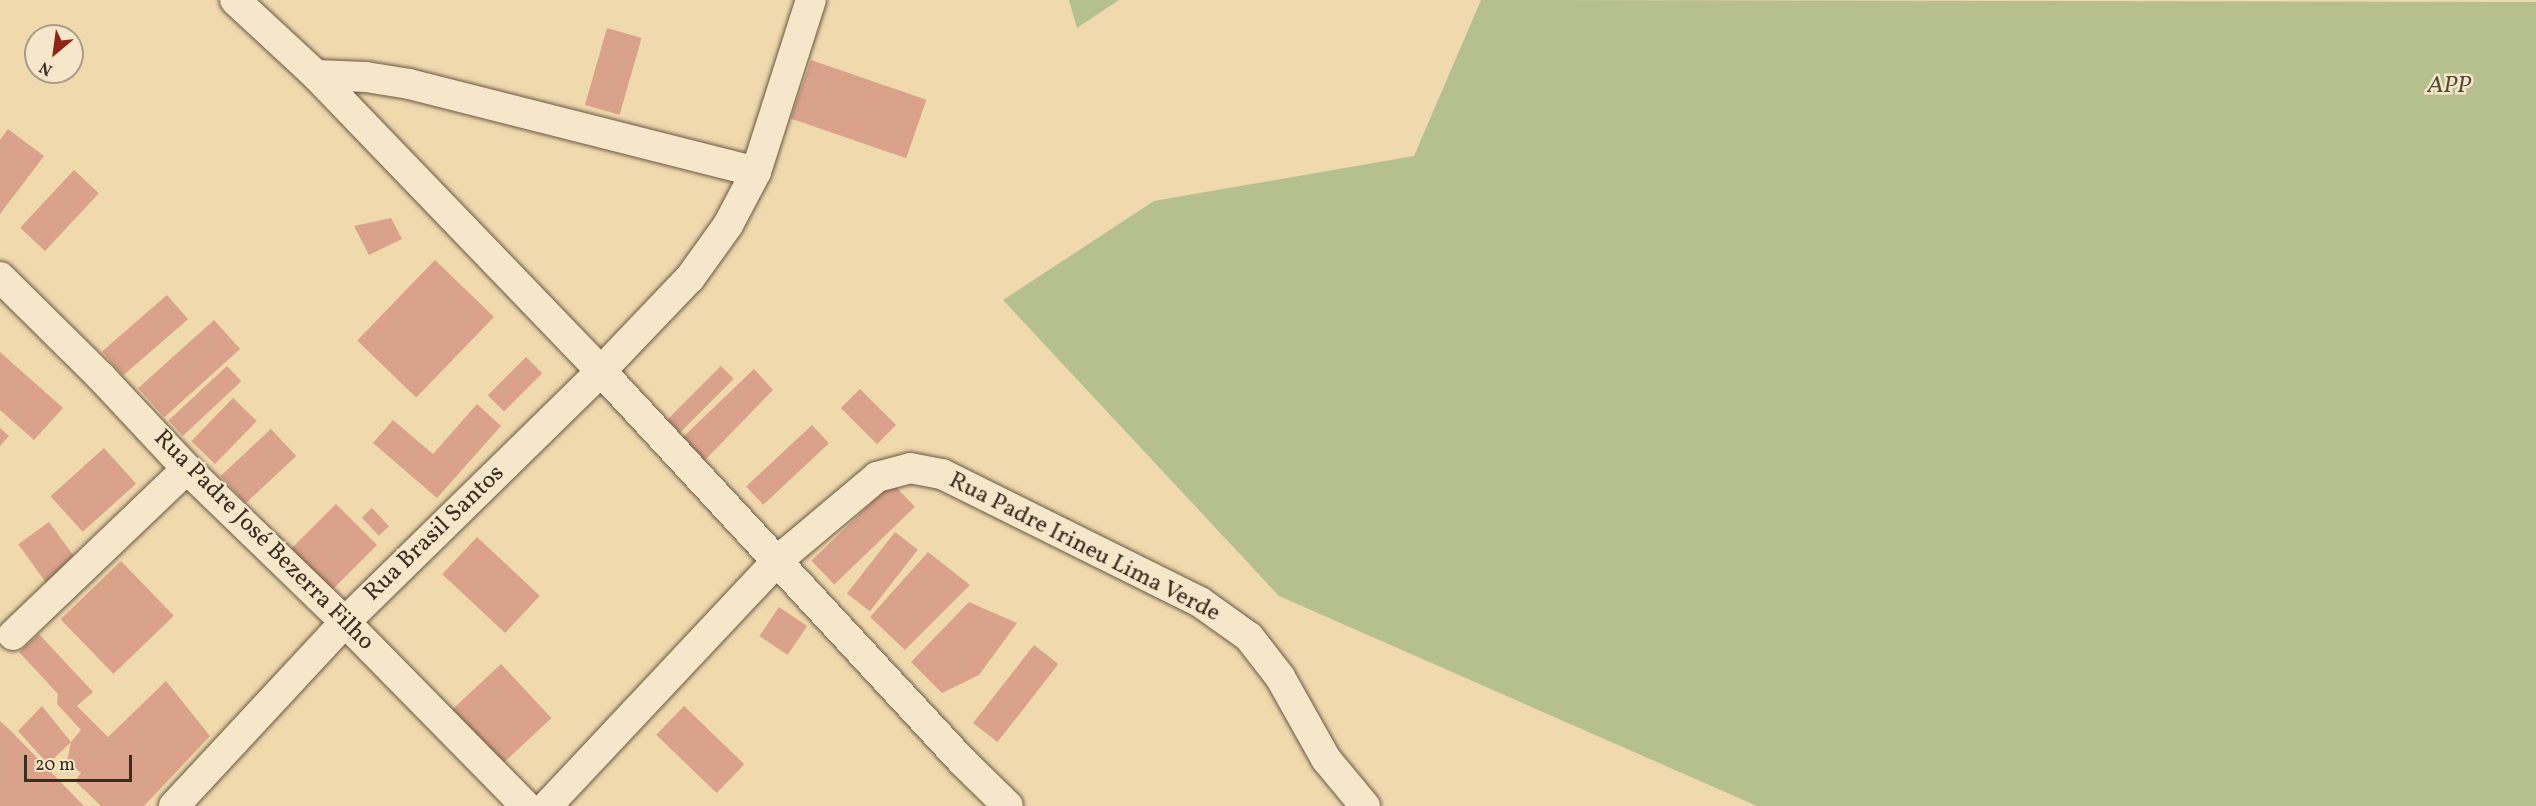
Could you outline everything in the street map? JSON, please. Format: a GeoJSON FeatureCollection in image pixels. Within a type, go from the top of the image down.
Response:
{"type":"FeatureCollection","features":[{"type":"Feature","properties":{"kind":"street"},"geometry":{"type":"LineString","coordinates":[[235,0],[316,75],[601,371],[962,761],[1008,806]]}},
{"type":"Feature","properties":{"kind":"street","name":"Rua Brasil Santos"},"geometry":{"type":"LineString","coordinates":[[174,806],[345,622],[601,371],[690,278],[728,225],[756,172],[811,0]]}},
{"type":"Feature","properties":{"kind":"street"},"geometry":{"type":"LineString","coordinates":[[316,75],[366,77],[409,84],[756,172]]}},
{"type":"Feature","properties":{"kind":"street","name":"Rua Padre José Bezerra Filho"},"geometry":{"type":"LineString","coordinates":[[0,277],[101,377],[187,469],[345,622],[526,806]]}},
{"type":"Feature","properties":{"kind":"street","name":"Rua Padre Irineu Lima Verde"},"geometry":{"type":"LineString","coordinates":[[547,806],[777,561],[877,477],[910,468],[942,474],[1200,602],[1250,637],[1280,677],[1326,759],[1365,806]]}},
{"type":"Feature","properties":{"kind":"street"},"geometry":{"type":"LineString","coordinates":[[13,635],[187,469]]}},
{"type":"Feature","properties":{"kind":"green space"},"geometry":{"type":"Polygon","coordinates":[[[1069,0],[1119,0],[1077,28],[1069,0]]]}},
{"type":"Feature","properties":{"kind":"green space","name":"APP"},"geometry":{"type":"Polygon","coordinates":[[[1481,0],[2536,2],[2536,806],[1757,806],[1279,596],[1003,300],[1154,201],[1414,156],[1481,0]]]}},
{"type":"Feature","properties":{"kind":"building"},"geometry":{"type":"Polygon","coordinates":[[[607,28],[642,38],[620,115],[585,105],[607,28]]]}},
{"type":"Feature","properties":{"kind":"building"},"geometry":{"type":"Polygon","coordinates":[[[811,60],[926,100],[906,158],[791,119],[811,60]]]}},
{"type":"Feature","properties":{"kind":"building"},"geometry":{"type":"Polygon","coordinates":[[[8,129],[44,156],[0,214],[0,140],[8,129]]]}},
{"type":"Feature","properties":{"kind":"building"},"geometry":{"type":"Polygon","coordinates":[[[74,170],[99,193],[45,251],[20,228],[74,170]]]}},
{"type":"Feature","properties":{"kind":"building"},"geometry":{"type":"Polygon","coordinates":[[[391,218],[402,239],[369,255],[354,226],[391,218]]]}},
{"type":"Feature","properties":{"kind":"building"},"geometry":{"type":"Polygon","coordinates":[[[435,260],[494,317],[416,398],[357,341],[435,260]]]}},
{"type":"Feature","properties":{"kind":"building"},"geometry":{"type":"Polygon","coordinates":[[[167,295],[188,319],[123,376],[102,351],[167,295]]]}},
{"type":"Feature","properties":{"kind":"building"},"geometry":{"type":"Polygon","coordinates":[[[214,320],[240,349],[164,417],[138,388],[214,320]]]}},
{"type":"Feature","properties":{"kind":"building"},"geometry":{"type":"Polygon","coordinates":[[[0,352],[63,408],[34,440],[0,410],[0,352]]]}},
{"type":"Feature","properties":{"kind":"building"},"geometry":{"type":"Polygon","coordinates":[[[526,357],[542,373],[504,411],[488,395],[526,357]]]}},
{"type":"Feature","properties":{"kind":"building"},"geometry":{"type":"Polygon","coordinates":[[[227,366],[241,381],[183,436],[168,421],[227,366]]]}},
{"type":"Feature","properties":{"kind":"building"},"geometry":{"type":"Polygon","coordinates":[[[721,366],[734,379],[680,432],[667,420],[721,366]]]}},
{"type":"Feature","properties":{"kind":"building"},"geometry":{"type":"Polygon","coordinates":[[[754,369],[773,390],[705,460],[681,439],[754,369]]]}},
{"type":"Feature","properties":{"kind":"building"},"geometry":{"type":"Polygon","coordinates":[[[860,389],[896,425],[877,444],[841,408],[860,389]]]}},
{"type":"Feature","properties":{"kind":"building"},"geometry":{"type":"Polygon","coordinates":[[[233,398],[257,421],[215,464],[191,441],[233,398]]]}},
{"type":"Feature","properties":{"kind":"building"},"geometry":{"type":"Polygon","coordinates":[[[477,404],[501,426],[437,498],[373,443],[393,420],[433,454],[477,404]]]}},
{"type":"Feature","properties":{"kind":"building"},"geometry":{"type":"Polygon","coordinates":[[[812,425],[829,443],[763,505],[746,486],[812,425]]]}},
{"type":"Feature","properties":{"kind":"building"},"geometry":{"type":"Polygon","coordinates":[[[0,428],[9,436],[0,446],[0,428]]]}},
{"type":"Feature","properties":{"kind":"building"},"geometry":{"type":"Polygon","coordinates":[[[271,429],[296,456],[246,503],[221,476],[271,429]]]}},
{"type":"Feature","properties":{"kind":"building"},"geometry":{"type":"Polygon","coordinates":[[[104,448],[136,484],[83,532],[50,496],[104,448]]]}},
{"type":"Feature","properties":{"kind":"building"},"geometry":{"type":"Polygon","coordinates":[[[892,483],[915,507],[834,585],[811,561],[892,483]]]}},
{"type":"Feature","properties":{"kind":"building"},"geometry":{"type":"Polygon","coordinates":[[[336,504],[377,545],[328,594],[287,553],[336,504]]]}},
{"type":"Feature","properties":{"kind":"building"},"geometry":{"type":"Polygon","coordinates":[[[372,508],[389,526],[379,536],[362,518],[372,508]]]}},
{"type":"Feature","properties":{"kind":"building"},"geometry":{"type":"Polygon","coordinates":[[[49,522],[80,564],[49,586],[18,544],[49,522]]]}},
{"type":"Feature","properties":{"kind":"building"},"geometry":{"type":"Polygon","coordinates":[[[895,532],[918,550],[870,611],[847,593],[895,532]]]}},
{"type":"Feature","properties":{"kind":"building"},"geometry":{"type":"Polygon","coordinates":[[[477,537],[540,596],[505,633],[442,574],[477,537]]]}},
{"type":"Feature","properties":{"kind":"building"},"geometry":{"type":"Polygon","coordinates":[[[928,552],[970,585],[905,650],[870,617],[928,552]]]}},
{"type":"Feature","properties":{"kind":"building"},"geometry":{"type":"Polygon","coordinates":[[[121,561],[174,616],[113,674],[61,619],[121,561]]]}},
{"type":"Feature","properties":{"kind":"building"},"geometry":{"type":"Polygon","coordinates":[[[969,602],[1017,623],[979,675],[942,693],[911,662],[969,602]]]}},
{"type":"Feature","properties":{"kind":"building"},"geometry":{"type":"Polygon","coordinates":[[[779,607],[807,626],[788,655],[759,636],[779,607]]]}},
{"type":"Feature","properties":{"kind":"building"},"geometry":{"type":"Polygon","coordinates":[[[39,634],[93,692],[77,706],[108,737],[166,681],[210,736],[144,806],[101,806],[75,781],[81,773],[67,761],[71,742],[81,730],[57,704],[58,694],[19,652],[39,634]]]}},
{"type":"Feature","properties":{"kind":"building"},"geometry":{"type":"Polygon","coordinates":[[[1034,645],[1058,664],[997,742],[973,723],[1034,645]]]}},
{"type":"Feature","properties":{"kind":"building"},"geometry":{"type":"Polygon","coordinates":[[[501,664],[551,718],[498,768],[448,714],[501,664]]]}},
{"type":"Feature","properties":{"kind":"building"},"geometry":{"type":"Polygon","coordinates":[[[42,706],[71,742],[48,764],[18,731],[42,706]]]}},
{"type":"Feature","properties":{"kind":"building"},"geometry":{"type":"Polygon","coordinates":[[[684,706],[744,764],[717,793],[656,735],[684,706]]]}},
{"type":"Feature","properties":{"kind":"building"},"geometry":{"type":"Polygon","coordinates":[[[0,721],[9,729],[84,806],[0,806],[0,721]]]}}]}
